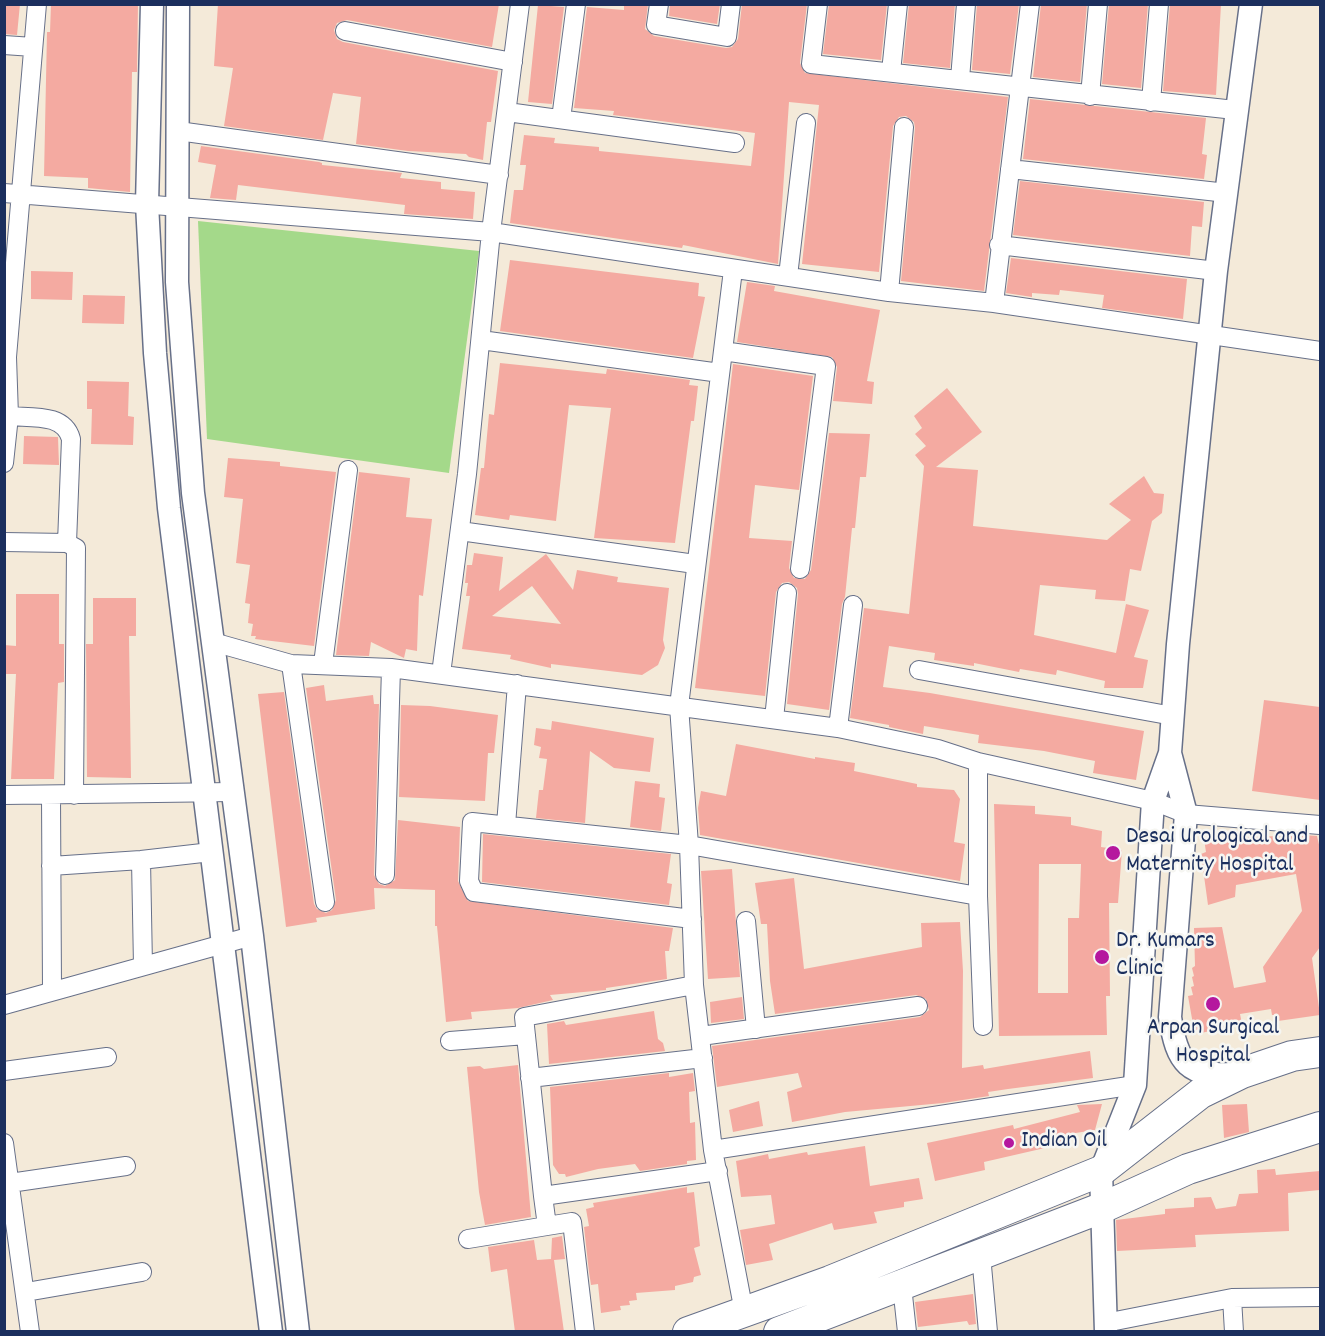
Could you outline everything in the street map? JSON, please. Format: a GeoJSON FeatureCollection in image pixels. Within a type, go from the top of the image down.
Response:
{"type":"FeatureCollection","features":[{"type":"Feature","properties":{"kind":"highway"},"geometry":{"type":"LineString","coordinates":[[688,1332],[830,1281],[1101,1171],[1201,1093],[1242,1073],[1292,1056],[1320,1052]]}},
{"type":"Feature","properties":{"kind":"highway"},"geometry":{"type":"LineString","coordinates":[[779,1332],[830,1323],[902,1286],[1104,1207],[1188,1169],[1320,1127]]}},
{"type":"Feature","properties":{"kind":"street"},"geometry":{"type":"LineString","coordinates":[[5,452],[9,416],[6,357],[13,194],[37,4]]}},
{"type":"Feature","properties":{"kind":"street"},"geometry":{"type":"LineString","coordinates":[[152,4],[147,204],[155,353],[168,497],[271,1332]]}},
{"type":"Feature","properties":{"kind":"street"},"geometry":{"type":"LineString","coordinates":[[178,4],[177,282],[192,482],[252,936],[298,1332]]}},
{"type":"Feature","properties":{"kind":"street"},"geometry":{"type":"LineString","coordinates":[[441,674],[460,531],[491,232],[520,4]]}},
{"type":"Feature","properties":{"kind":"street"},"geometry":{"type":"LineString","coordinates":[[561,119],[576,4]]}},
{"type":"Feature","properties":{"kind":"street"},"geometry":{"type":"LineString","coordinates":[[659,4],[657,26],[727,37],[731,4]]}},
{"type":"Feature","properties":{"kind":"street"},"geometry":{"type":"LineString","coordinates":[[818,4],[811,64],[1235,110]]}},
{"type":"Feature","properties":{"kind":"street"},"geometry":{"type":"LineString","coordinates":[[891,72],[898,4]]}},
{"type":"Feature","properties":{"kind":"street"},"geometry":{"type":"LineString","coordinates":[[960,79],[966,4]]}},
{"type":"Feature","properties":{"kind":"street"},"geometry":{"type":"LineString","coordinates":[[994,303],[999,245],[1030,4]]}},
{"type":"Feature","properties":{"kind":"street"},"geometry":{"type":"LineString","coordinates":[[1090,96],[1098,4]]}},
{"type":"Feature","properties":{"kind":"street"},"geometry":{"type":"LineString","coordinates":[[1152,102],[1159,4]]}},
{"type":"Feature","properties":{"kind":"street"},"geometry":{"type":"LineString","coordinates":[[1251,4],[1235,110],[1216,271],[1170,753],[1154,801],[1135,1085],[1101,1171],[1104,1207],[1102,1240],[1106,1327],[1232,1298],[1320,1297]]}},
{"type":"Feature","properties":{"kind":"street"},"geometry":{"type":"LineString","coordinates":[[345,31],[513,62]]}},
{"type":"Feature","properties":{"kind":"street"},"geometry":{"type":"LineString","coordinates":[[4,45],[33,47]]}},
{"type":"Feature","properties":{"kind":"street"},"geometry":{"type":"LineString","coordinates":[[507,112],[735,143]]}},
{"type":"Feature","properties":{"kind":"street"},"geometry":{"type":"LineString","coordinates":[[788,276],[806,123]]}},
{"type":"Feature","properties":{"kind":"street"},"geometry":{"type":"LineString","coordinates":[[889,292],[904,127]]}},
{"type":"Feature","properties":{"kind":"street"},"geometry":{"type":"LineString","coordinates":[[178,131],[499,175]]}},
{"type":"Feature","properties":{"kind":"street"},"geometry":{"type":"LineString","coordinates":[[1010,169],[1227,193]]}},
{"type":"Feature","properties":{"kind":"street"},"geometry":{"type":"LineString","coordinates":[[13,194],[491,232],[733,270],[889,292],[994,303],[1320,351]]}},
{"type":"Feature","properties":{"kind":"street"},"geometry":{"type":"LineString","coordinates":[[999,245],[1216,271]]}},
{"type":"Feature","properties":{"kind":"street"},"geometry":{"type":"LineString","coordinates":[[733,270],[679,706],[689,845],[694,985],[713,1150],[744,1312]]}},
{"type":"Feature","properties":{"kind":"street"},"geometry":{"type":"LineString","coordinates":[[481,340],[720,373]]}},
{"type":"Feature","properties":{"kind":"street"},"geometry":{"type":"LineString","coordinates":[[723,351],[826,366],[800,569]]}},
{"type":"Feature","properties":{"kind":"street"},"geometry":{"type":"LineString","coordinates":[[9,416],[52,420],[63,423],[68,429],[71,439],[67,543]]}},
{"type":"Feature","properties":{"kind":"street"},"geometry":{"type":"LineString","coordinates":[[323,664],[348,470]]}},
{"type":"Feature","properties":{"kind":"street"},"geometry":{"type":"LineString","coordinates":[[460,531],[695,564]]}},
{"type":"Feature","properties":{"kind":"street"},"geometry":{"type":"LineString","coordinates":[[4,542],[67,543],[75,548],[74,795]]}},
{"type":"Feature","properties":{"kind":"street"},"geometry":{"type":"LineString","coordinates":[[774,719],[787,593]]}},
{"type":"Feature","properties":{"kind":"street"},"geometry":{"type":"LineString","coordinates":[[838,728],[853,605]]}},
{"type":"Feature","properties":{"kind":"street"},"geometry":{"type":"LineString","coordinates":[[213,642],[291,664],[391,668],[838,728],[938,749],[978,762],[1154,801],[1186,814],[1320,825]]}},
{"type":"Feature","properties":{"kind":"street"},"geometry":{"type":"LineString","coordinates":[[291,664],[325,902]]}},
{"type":"Feature","properties":{"kind":"street"},"geometry":{"type":"LineString","coordinates":[[385,875],[391,668]]}},
{"type":"Feature","properties":{"kind":"street"},"geometry":{"type":"LineString","coordinates":[[919,670],[1173,716]]}},
{"type":"Feature","properties":{"kind":"street"},"geometry":{"type":"LineString","coordinates":[[506,825],[517,684]]}},
{"type":"Feature","properties":{"kind":"street"},"geometry":{"type":"LineString","coordinates":[[1170,753],[1186,814],[1170,1017],[1173,1039],[1182,1060],[1192,1070],[1206,1074],[1242,1073]]}},
{"type":"Feature","properties":{"kind":"street"},"geometry":{"type":"LineString","coordinates":[[978,762],[978,896],[983,1026]]}},
{"type":"Feature","properties":{"kind":"street"},"geometry":{"type":"LineString","coordinates":[[4,795],[233,792]]}},
{"type":"Feature","properties":{"kind":"street"},"geometry":{"type":"LineString","coordinates":[[51,796],[52,990]]}},
{"type":"Feature","properties":{"kind":"street"},"geometry":{"type":"LineString","coordinates":[[692,919],[474,892],[469,881],[472,822],[689,845],[978,896]]}},
{"type":"Feature","properties":{"kind":"street"},"geometry":{"type":"LineString","coordinates":[[51,867],[211,852]]}},
{"type":"Feature","properties":{"kind":"street"},"geometry":{"type":"LineString","coordinates":[[141,860],[143,966]]}},
{"type":"Feature","properties":{"kind":"street"},"geometry":{"type":"LineString","coordinates":[[746,921],[756,1029]]}},
{"type":"Feature","properties":{"kind":"street"},"geometry":{"type":"LineString","coordinates":[[4,1005],[252,936]]}},
{"type":"Feature","properties":{"kind":"street"},"geometry":{"type":"LineString","coordinates":[[547,1226],[524,1017],[694,985]]}},
{"type":"Feature","properties":{"kind":"street"},"geometry":{"type":"LineString","coordinates":[[701,1036],[918,1006]]}},
{"type":"Feature","properties":{"kind":"street"},"geometry":{"type":"LineString","coordinates":[[450,1041],[526,1035]]}},
{"type":"Feature","properties":{"kind":"street"},"geometry":{"type":"LineString","coordinates":[[4,1071],[106,1057]]}},
{"type":"Feature","properties":{"kind":"street"},"geometry":{"type":"LineString","coordinates":[[530,1078],[703,1058]]}},
{"type":"Feature","properties":{"kind":"street"},"geometry":{"type":"LineString","coordinates":[[713,1150],[1135,1085]]}},
{"type":"Feature","properties":{"kind":"street"},"geometry":{"type":"LineString","coordinates":[[4,1143],[10,1183],[12,1248],[26,1292],[30,1332]]}},
{"type":"Feature","properties":{"kind":"street"},"geometry":{"type":"LineString","coordinates":[[10,1183],[126,1166]]}},
{"type":"Feature","properties":{"kind":"street"},"geometry":{"type":"LineString","coordinates":[[543,1196],[718,1171]]}},
{"type":"Feature","properties":{"kind":"street"},"geometry":{"type":"LineString","coordinates":[[468,1239],[572,1222],[585,1332]]}},
{"type":"Feature","properties":{"kind":"street"},"geometry":{"type":"LineString","coordinates":[[981,1255],[988,1332]]}},
{"type":"Feature","properties":{"kind":"street"},"geometry":{"type":"LineString","coordinates":[[26,1292],[142,1272]]}},
{"type":"Feature","properties":{"kind":"street"},"geometry":{"type":"LineString","coordinates":[[902,1286],[907,1332]]}},
{"type":"Feature","properties":{"kind":"street"},"geometry":{"type":"LineString","coordinates":[[1232,1298],[1234,1332]]}},
{"type":"Feature","properties":{"kind":"green space"},"geometry":{"type":"Polygon","coordinates":[[[198,221],[479,251],[449,473],[207,439],[198,221]]]}},
{"type":"Feature","properties":{"kind":"building"},"geometry":{"type":"Polygon","coordinates":[[[4,4],[20,4],[17,35],[4,34],[4,4]]]}},
{"type":"Feature","properties":{"kind":"building"},"geometry":{"type":"Polygon","coordinates":[[[51,4],[138,4],[137,72],[132,72],[130,192],[88,188],[88,178],[44,176],[47,32],[50,32],[51,4]]]}},
{"type":"Feature","properties":{"kind":"building"},"geometry":{"type":"Polygon","coordinates":[[[218,4],[499,4],[492,47],[347,20],[337,23],[334,30],[337,39],[343,42],[498,71],[491,122],[487,122],[483,160],[469,157],[466,154],[408,151],[356,144],[361,97],[333,93],[323,140],[224,126],[233,68],[214,66],[218,4]]]}},
{"type":"Feature","properties":{"kind":"building"},"geometry":{"type":"Polygon","coordinates":[[[624,4],[648,4],[645,29],[654,36],[726,48],[732,47],[738,39],[742,4],[807,4],[800,63],[805,73],[1008,97],[984,291],[901,281],[915,128],[914,122],[906,116],[899,117],[893,126],[879,272],[802,264],[819,105],[789,102],[778,264],[683,245],[682,248],[510,223],[514,190],[523,190],[526,165],[520,165],[524,135],[555,138],[554,143],[599,147],[599,151],[751,166],[755,133],[613,115],[614,111],[574,108],[587,7],[624,10],[624,4]]]}},
{"type":"Feature","properties":{"kind":"building"},"geometry":{"type":"Polygon","coordinates":[[[670,4],[720,4],[717,24],[669,16],[670,4]]]}},
{"type":"Feature","properties":{"kind":"building"},"geometry":{"type":"Polygon","coordinates":[[[829,4],[887,4],[881,60],[823,54],[829,4]]]}},
{"type":"Feature","properties":{"kind":"building"},"geometry":{"type":"Polygon","coordinates":[[[909,4],[955,4],[950,68],[903,63],[909,4]]]}},
{"type":"Feature","properties":{"kind":"building"},"geometry":{"type":"Polygon","coordinates":[[[977,4],[1019,4],[1010,74],[972,70],[977,4]]]}},
{"type":"Feature","properties":{"kind":"building"},"geometry":{"type":"Polygon","coordinates":[[[1041,4],[1087,4],[1080,82],[1033,77],[1041,4]]]}},
{"type":"Feature","properties":{"kind":"building"},"geometry":{"type":"Polygon","coordinates":[[[1109,4],[1148,4],[1141,88],[1102,84],[1109,4]]]}},
{"type":"Feature","properties":{"kind":"building"},"geometry":{"type":"Polygon","coordinates":[[[1170,4],[1221,4],[1216,95],[1163,91],[1170,4]]]}},
{"type":"Feature","properties":{"kind":"building"},"geometry":{"type":"Polygon","coordinates":[[[538,5],[564,7],[552,104],[528,102],[538,5]]]}},
{"type":"Feature","properties":{"kind":"building"},"geometry":{"type":"Polygon","coordinates":[[[1030,99],[1206,118],[1202,154],[1207,155],[1204,179],[1023,159],[1030,99]]]}},
{"type":"Feature","properties":{"kind":"building"},"geometry":{"type":"Polygon","coordinates":[[[201,146],[319,162],[322,165],[402,173],[400,178],[441,182],[441,189],[475,192],[473,219],[404,214],[405,205],[238,185],[236,200],[210,198],[216,165],[198,162],[201,146]]]}},
{"type":"Feature","properties":{"kind":"building"},"geometry":{"type":"Polygon","coordinates":[[[1020,181],[1204,202],[1202,227],[1192,226],[1190,256],[1013,235],[1020,181]]]}},
{"type":"Feature","properties":{"kind":"building"},"geometry":{"type":"Polygon","coordinates":[[[1011,258],[1187,279],[1183,319],[1102,308],[1104,295],[1060,290],[1059,295],[1032,293],[1032,297],[1006,293],[1011,258]]]}},
{"type":"Feature","properties":{"kind":"building"},"geometry":{"type":"Polygon","coordinates":[[[510,260],[699,283],[698,296],[705,297],[693,358],[500,331],[510,260]]]}},
{"type":"Feature","properties":{"kind":"building"},"geometry":{"type":"Polygon","coordinates":[[[31,271],[73,272],[72,300],[31,299],[31,271]]]}},
{"type":"Feature","properties":{"kind":"building"},"geometry":{"type":"Polygon","coordinates":[[[747,282],[775,286],[774,291],[880,310],[867,381],[874,382],[872,404],[833,401],[837,367],[832,357],[737,342],[747,282]]]}},
{"type":"Feature","properties":{"kind":"building"},"geometry":{"type":"Polygon","coordinates":[[[83,295],[125,296],[124,324],[82,323],[83,295]]]}},
{"type":"Feature","properties":{"kind":"building"},"geometry":{"type":"Polygon","coordinates":[[[500,363],[606,374],[607,369],[690,380],[689,385],[698,386],[694,421],[691,421],[675,543],[594,538],[611,408],[569,405],[556,521],[510,515],[509,520],[475,515],[481,468],[484,468],[489,414],[494,415],[500,363]]]}},
{"type":"Feature","properties":{"kind":"building"},"geometry":{"type":"Polygon","coordinates":[[[733,364],[813,376],[799,490],[755,485],[749,538],[792,541],[789,568],[794,578],[805,579],[811,570],[829,433],[870,434],[866,477],[860,477],[855,528],[852,528],[829,710],[787,704],[798,594],[797,588],[789,582],[782,583],[776,592],[765,696],[695,688],[733,364]]]}},
{"type":"Feature","properties":{"kind":"building"},"geometry":{"type":"Polygon","coordinates":[[[87,381],[129,382],[128,416],[134,417],[133,445],[91,444],[92,409],[87,409],[87,381]]]}},
{"type":"Feature","properties":{"kind":"building"},"geometry":{"type":"Polygon","coordinates":[[[947,388],[982,432],[936,467],[978,470],[973,526],[1107,540],[1131,520],[1109,504],[1144,476],[1154,493],[1164,494],[1162,513],[1152,521],[1141,571],[1130,569],[1125,601],[1095,599],[1096,590],[1040,585],[1034,635],[1116,653],[1126,604],[1149,610],[1134,657],[1148,660],[1143,688],[1104,688],[1105,681],[1057,670],[1056,675],[1020,669],[1019,672],[974,663],[974,666],[934,660],[935,653],[889,646],[883,687],[930,693],[1144,731],[1136,780],[1093,773],[1095,761],[1044,751],[978,743],[979,735],[924,726],[923,734],[850,718],[864,608],[909,614],[924,466],[915,455],[926,446],[915,434],[922,428],[914,416],[947,388]]]}},
{"type":"Feature","properties":{"kind":"building"},"geometry":{"type":"Polygon","coordinates":[[[24,436],[58,437],[59,465],[23,464],[24,436]]]}},
{"type":"Feature","properties":{"kind":"building"},"geometry":{"type":"Polygon","coordinates":[[[228,458],[280,462],[280,466],[336,472],[314,646],[255,639],[256,636],[251,636],[253,624],[248,623],[250,604],[245,603],[250,565],[236,563],[243,499],[224,497],[228,458]]]}},
{"type":"Feature","properties":{"kind":"building"},"geometry":{"type":"Polygon","coordinates":[[[359,472],[410,478],[406,517],[432,519],[423,596],[419,595],[417,651],[406,649],[404,658],[371,642],[369,656],[336,655],[359,472]]]}},
{"type":"Feature","properties":{"kind":"building"},"geometry":{"type":"Polygon","coordinates":[[[474,553],[503,557],[499,591],[546,554],[573,590],[577,570],[618,577],[617,582],[669,588],[663,640],[665,648],[658,665],[642,675],[551,664],[551,668],[510,659],[511,655],[462,649],[470,596],[466,596],[467,565],[472,565],[474,553]],[[532,586],[492,616],[561,624],[532,586]]]}},
{"type":"Feature","properties":{"kind":"building"},"geometry":{"type":"Polygon","coordinates":[[[16,594],[59,594],[59,644],[64,644],[64,682],[58,683],[54,779],[11,779],[16,674],[4,674],[4,645],[16,646],[16,594]]]}},
{"type":"Feature","properties":{"kind":"building"},"geometry":{"type":"Polygon","coordinates":[[[93,598],[136,598],[136,636],[129,636],[131,778],[87,777],[86,644],[93,644],[93,598]]]}},
{"type":"Feature","properties":{"kind":"building"},"geometry":{"type":"Polygon","coordinates":[[[324,685],[326,701],[373,695],[374,704],[379,704],[374,875],[379,884],[385,886],[395,880],[398,820],[460,827],[458,881],[468,901],[673,928],[669,951],[665,951],[667,979],[606,988],[606,990],[550,995],[553,1000],[518,1008],[471,1012],[472,1019],[446,1022],[437,926],[435,926],[435,890],[374,888],[375,909],[316,918],[317,922],[286,927],[258,694],[284,692],[314,904],[317,909],[326,913],[332,910],[336,900],[306,688],[324,685]]]}},
{"type":"Feature","properties":{"kind":"building"},"geometry":{"type":"Polygon","coordinates":[[[1264,700],[1320,707],[1320,800],[1252,791],[1264,700]]]}},
{"type":"Feature","properties":{"kind":"building"},"geometry":{"type":"Polygon","coordinates":[[[401,705],[430,706],[498,715],[494,753],[488,753],[485,801],[399,797],[401,705]]]}},
{"type":"Feature","properties":{"kind":"building"},"geometry":{"type":"Polygon","coordinates":[[[552,721],[654,738],[650,772],[614,768],[590,751],[585,823],[536,818],[539,790],[543,790],[547,759],[539,758],[541,747],[534,745],[536,728],[551,730],[552,721]]]}},
{"type":"Feature","properties":{"kind":"building"},"geometry":{"type":"Polygon","coordinates":[[[736,744],[815,759],[815,757],[855,763],[854,771],[917,784],[917,787],[954,790],[960,799],[954,842],[965,844],[960,881],[700,835],[698,808],[701,791],[726,796],[736,744]]]}},
{"type":"Feature","properties":{"kind":"building"},"geometry":{"type":"Polygon","coordinates":[[[635,781],[660,784],[659,797],[665,798],[661,831],[630,827],[635,781]]]}},
{"type":"Feature","properties":{"kind":"building"},"geometry":{"type":"Polygon","coordinates":[[[994,804],[1035,806],[1035,814],[1071,817],[1071,825],[1102,831],[1101,847],[1122,850],[1118,903],[1109,903],[1110,996],[1106,996],[1107,1035],[999,1036],[994,804]],[[1039,864],[1038,993],[1068,993],[1068,918],[1079,918],[1081,864],[1039,864]]]}},
{"type":"Feature","properties":{"kind":"building"},"geometry":{"type":"Polygon","coordinates":[[[483,834],[671,854],[667,883],[672,884],[669,905],[482,882],[483,834]]]}},
{"type":"Feature","properties":{"kind":"building"},"geometry":{"type":"Polygon","coordinates":[[[1317,836],[1320,849],[1320,947],[1312,958],[1320,1015],[1278,1021],[1276,1015],[1272,1015],[1271,1009],[1240,1014],[1242,1024],[1201,1033],[1199,1030],[1194,1030],[1188,996],[1193,995],[1191,987],[1194,986],[1192,968],[1195,966],[1194,928],[1222,927],[1234,988],[1266,982],[1263,967],[1302,911],[1296,874],[1236,885],[1235,897],[1208,905],[1201,854],[1206,852],[1204,839],[1317,836]]]}},
{"type":"Feature","properties":{"kind":"building"},"geometry":{"type":"Polygon","coordinates":[[[732,869],[740,977],[708,979],[701,871],[732,869]]]}},
{"type":"Feature","properties":{"kind":"building"},"geometry":{"type":"Polygon","coordinates":[[[794,878],[804,969],[922,947],[921,923],[960,922],[963,971],[962,1068],[983,1065],[984,1069],[1090,1051],[1093,1078],[988,1092],[989,1096],[943,1103],[845,1112],[792,1122],[787,1092],[802,1087],[798,1073],[717,1087],[712,1046],[920,1017],[929,1010],[926,999],[916,995],[775,1014],[770,981],[767,924],[761,924],[755,883],[794,878]]]}},
{"type":"Feature","properties":{"kind":"building"},"geometry":{"type":"Polygon","coordinates":[[[742,997],[744,1019],[711,1023],[710,1002],[742,997]]]}},
{"type":"Feature","properties":{"kind":"building"},"geometry":{"type":"Polygon","coordinates":[[[654,1011],[658,1039],[663,1043],[665,1051],[549,1064],[547,1024],[564,1021],[566,1025],[654,1011]]]}},
{"type":"Feature","properties":{"kind":"building"},"geometry":{"type":"Polygon","coordinates":[[[518,1065],[531,1217],[485,1225],[479,1192],[467,1067],[480,1066],[484,1069],[518,1065]]]}},
{"type":"Feature","properties":{"kind":"building"},"geometry":{"type":"Polygon","coordinates":[[[669,1073],[669,1077],[693,1073],[695,1091],[689,1092],[690,1123],[695,1122],[696,1160],[687,1161],[687,1164],[640,1171],[635,1164],[598,1169],[566,1177],[565,1174],[559,1174],[553,1165],[550,1087],[669,1073]]]}},
{"type":"Feature","properties":{"kind":"building"},"geometry":{"type":"Polygon","coordinates":[[[759,1101],[763,1126],[733,1132],[729,1110],[759,1101]]]}},
{"type":"Feature","properties":{"kind":"building"},"geometry":{"type":"Polygon","coordinates":[[[1102,1104],[1095,1130],[1069,1134],[1071,1142],[984,1162],[985,1170],[935,1181],[927,1143],[1013,1125],[1014,1129],[1080,1112],[1077,1105],[1102,1104]]]}},
{"type":"Feature","properties":{"kind":"building"},"geometry":{"type":"Polygon","coordinates":[[[1247,1104],[1249,1132],[1224,1138],[1222,1105],[1247,1104]]]}},
{"type":"Feature","properties":{"kind":"building"},"geometry":{"type":"Polygon","coordinates":[[[865,1146],[870,1186],[919,1178],[923,1199],[904,1202],[904,1207],[874,1212],[877,1223],[834,1230],[832,1223],[769,1244],[773,1260],[746,1265],[740,1230],[775,1224],[771,1195],[741,1197],[736,1161],[768,1154],[769,1159],[807,1152],[808,1155],[865,1146]]]}},
{"type":"Feature","properties":{"kind":"building"},"geometry":{"type":"Polygon","coordinates":[[[1275,1169],[1276,1175],[1320,1171],[1320,1190],[1288,1193],[1289,1231],[1195,1235],[1196,1247],[1117,1251],[1116,1220],[1165,1214],[1165,1209],[1194,1207],[1194,1198],[1211,1197],[1216,1209],[1236,1206],[1239,1194],[1258,1193],[1257,1170],[1275,1169]]]}},
{"type":"Feature","properties":{"kind":"building"},"geometry":{"type":"Polygon","coordinates":[[[687,1187],[687,1193],[694,1192],[700,1246],[694,1248],[701,1275],[694,1277],[693,1282],[675,1286],[675,1290],[636,1293],[637,1300],[629,1301],[630,1305],[620,1306],[621,1310],[601,1313],[598,1284],[591,1285],[589,1272],[584,1227],[589,1226],[586,1209],[594,1207],[593,1203],[687,1187]]]}},
{"type":"Feature","properties":{"kind":"building"},"geometry":{"type":"Polygon","coordinates":[[[562,1236],[565,1259],[554,1260],[564,1332],[515,1332],[507,1269],[491,1272],[488,1247],[534,1240],[537,1260],[551,1259],[552,1238],[562,1236]]]}},
{"type":"Feature","properties":{"kind":"building"},"geometry":{"type":"Polygon","coordinates":[[[973,1294],[976,1324],[969,1325],[967,1321],[918,1327],[915,1302],[973,1294]]]}},
{"type":"Feature","properties":{"kind":"place","name":"Desai Urological and Maternity Hospital"},"geometry":{"type":"Point","coordinates":[1113,853]}},
{"type":"Feature","properties":{"kind":"place","name":"Dr. Kumars Clinic"},"geometry":{"type":"Point","coordinates":[1102,957]}},
{"type":"Feature","properties":{"kind":"place","name":"Arpan Surgical Hospital"},"geometry":{"type":"Point","coordinates":[1213,1004]}},
{"type":"Feature","properties":{"kind":"place","name":"Indian Oil"},"geometry":{"type":"Point","coordinates":[1009,1143]}}]}
